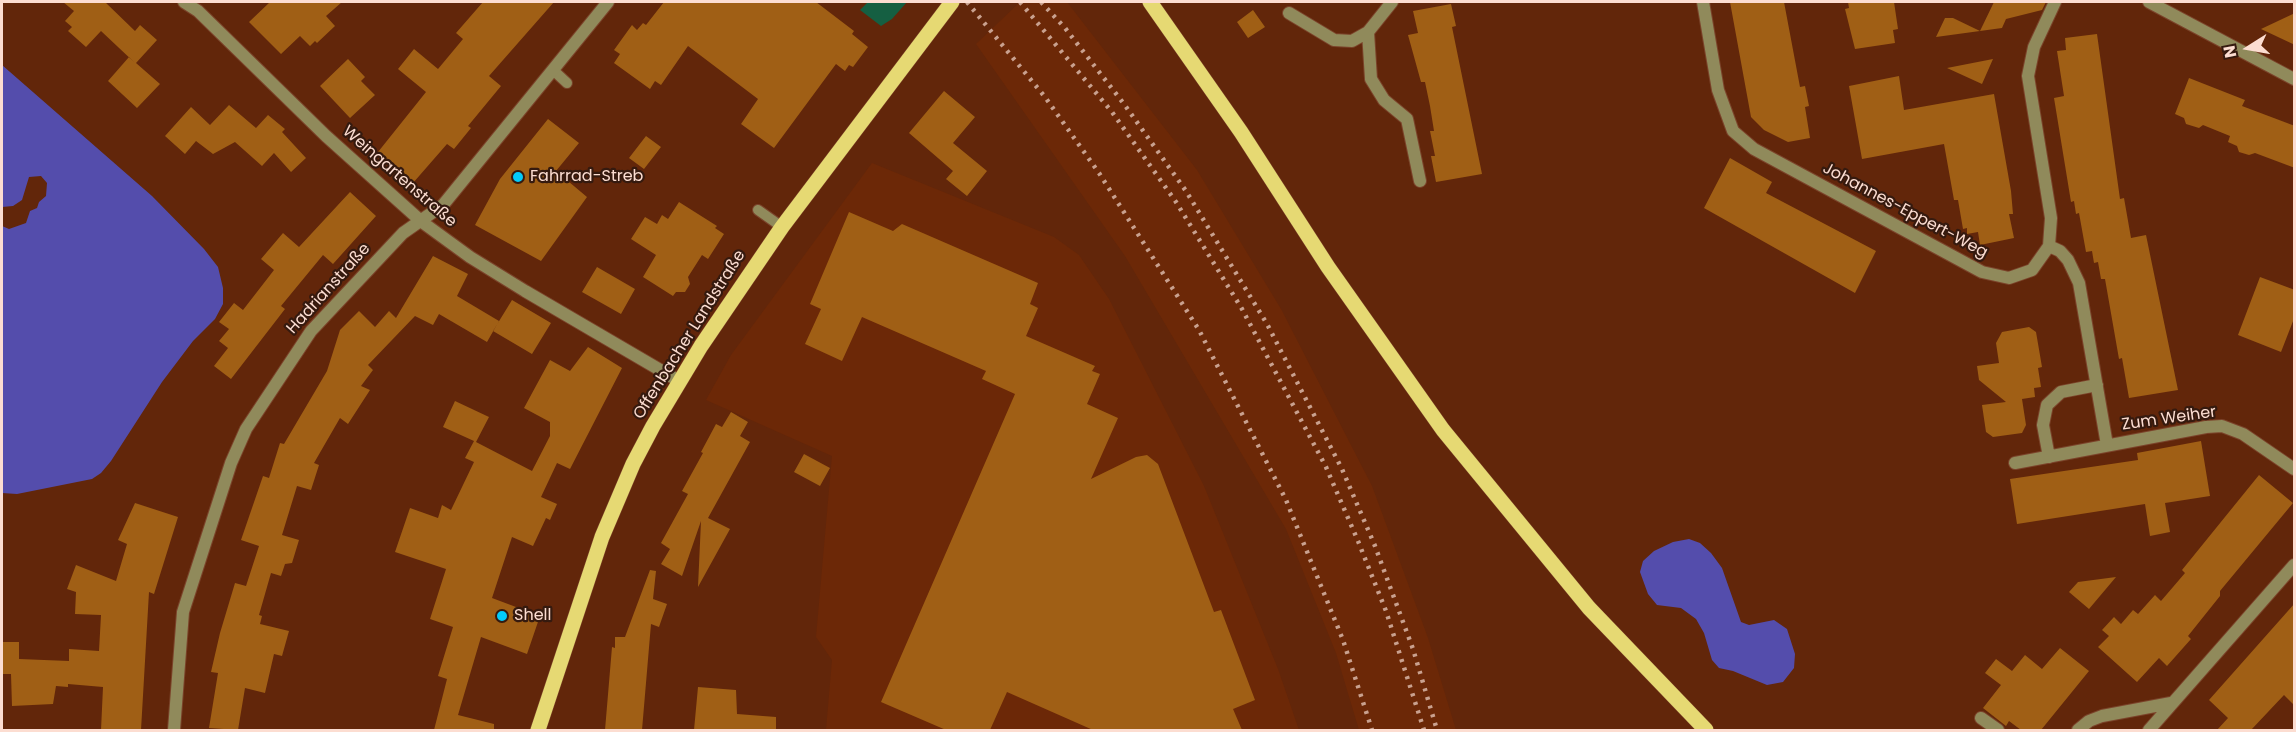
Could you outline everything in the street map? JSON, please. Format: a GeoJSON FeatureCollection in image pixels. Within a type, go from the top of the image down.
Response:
{"type":"FeatureCollection","features":[{"type":"Feature","properties":{"kind":"main road","name":"Offenbacher Landstraße"},"geometry":{"type":"LineString","coordinates":[[538,730],[602,537],[633,465],[679,381],[782,227],[952,2]]}},
{"type":"Feature","properties":{"kind":"main road"},"geometry":{"type":"LineString","coordinates":[[1150,2],[1240,132],[1328,267],[1443,430],[1589,608],[1706,730]]}},
{"type":"Feature","properties":{"kind":"street","name":"Weingartenstraße"},"geometry":{"type":"LineString","coordinates":[[184,2],[198,11],[326,136],[422,222],[470,257],[679,381]]}},
{"type":"Feature","properties":{"kind":"street"},"geometry":{"type":"LineString","coordinates":[[198,11],[208,2]]}},
{"type":"Feature","properties":{"kind":"street","name":"Hadrianstraße"},"geometry":{"type":"LineString","coordinates":[[174,730],[183,612],[238,444],[311,331],[403,233],[422,222],[443,205],[608,2]]}},
{"type":"Feature","properties":{"kind":"street"},"geometry":{"type":"LineString","coordinates":[[1289,13],[1334,40],[1352,41],[1368,32],[1392,2]]}},
{"type":"Feature","properties":{"kind":"street","name":"Johannes-Eppert-Weg"},"geometry":{"type":"LineString","coordinates":[[1702,2],[1723,109],[1733,131],[1754,149],[1995,276],[2009,278],[2032,270],[2049,246]]}},
{"type":"Feature","properties":{"kind":"street"},"geometry":{"type":"LineString","coordinates":[[2049,246],[2051,218],[2028,76],[2034,47],[2055,2]]}},
{"type":"Feature","properties":{"kind":"street"},"geometry":{"type":"LineString","coordinates":[[2149,2],[2168,6],[2295,79]]}},
{"type":"Feature","properties":{"kind":"street"},"geometry":{"type":"LineString","coordinates":[[1368,32],[1371,79],[1384,100],[1407,119],[1420,181]]}},
{"type":"Feature","properties":{"kind":"street","name":"Zum Weiher"},"geometry":{"type":"LineString","coordinates":[[2049,246],[2060,251],[2074,270],[2107,445]]}},
{"type":"Feature","properties":{"kind":"street"},"geometry":{"type":"LineString","coordinates":[[2049,457],[2043,425],[2047,405],[2061,392],[2097,385]]}},
{"type":"Feature","properties":{"kind":"street","name":"Zum Weiher"},"geometry":{"type":"LineString","coordinates":[[2015,463],[2206,427],[2222,426],[2242,434],[2295,469]]}},
{"type":"Feature","properties":{"kind":"street"},"geometry":{"type":"LineString","coordinates":[[2149,730],[2295,565]]}},
{"type":"Feature","properties":{"kind":"street"},"geometry":{"type":"LineString","coordinates":[[2078,730],[2089,721],[2102,716],[2171,703]]}},
{"type":"Feature","properties":{"kind":"street"},"geometry":{"type":"LineString","coordinates":[[1981,718],[1998,730]]}},
{"type":"Feature","properties":{"kind":"lane"},"geometry":{"type":"LineString","coordinates":[[553,70],[567,83]]}},
{"type":"Feature","properties":{"kind":"lane"},"geometry":{"type":"LineString","coordinates":[[758,210],[782,227]]}},
{"type":"Feature","properties":{"kind":"shaded area"},"geometry":{"type":"Polygon","coordinates":[[[1020,2],[1067,2],[1197,170],[1281,309],[1372,486],[1428,638],[1456,730],[1359,730],[1336,653],[1286,529],[1125,256],[976,44],[1020,2]]]}},
{"type":"Feature","properties":{"kind":"shaded area"},"geometry":{"type":"Polygon","coordinates":[[[2,65],[152,196],[204,249],[218,267],[223,288],[223,304],[215,319],[193,341],[162,382],[101,473],[92,479],[17,494],[2,493],[2,226],[9,229],[26,223],[30,211],[37,208],[39,202],[46,196],[47,183],[41,176],[29,177],[22,200],[13,206],[2,207],[2,65]]]}},
{"type":"Feature","properties":{"kind":"shaded area"},"geometry":{"type":"Polygon","coordinates":[[[872,163],[1054,237],[1079,255],[1109,299],[1204,486],[1278,669],[1299,730],[826,730],[832,660],[816,637],[832,456],[706,400],[731,355],[872,163]]]}},
{"type":"Feature","properties":{"kind":"shaded area"},"geometry":{"type":"Polygon","coordinates":[[[1689,539],[1700,543],[1722,568],[1741,622],[1749,625],[1774,620],[1787,629],[1795,654],[1794,668],[1783,682],[1767,685],[1733,671],[1719,668],[1712,660],[1704,633],[1696,619],[1681,608],[1657,605],[1648,594],[1640,572],[1643,561],[1654,551],[1673,542],[1689,539]]]}},
{"type":"Feature","properties":{"kind":"green space"},"geometry":{"type":"Polygon","coordinates":[[[868,2],[907,2],[892,19],[881,26],[860,10],[868,2]]]}},
{"type":"Feature","properties":{"kind":"building"},"geometry":{"type":"Polygon","coordinates":[[[63,2],[105,2],[135,31],[140,25],[157,40],[136,63],[160,84],[137,108],[108,81],[129,57],[101,31],[86,47],[68,31],[72,27],[65,21],[74,11],[63,2]]]}},
{"type":"Feature","properties":{"kind":"building"},"geometry":{"type":"Polygon","coordinates":[[[270,2],[342,2],[326,16],[335,26],[317,43],[315,41],[310,46],[300,36],[281,54],[249,22],[270,2]]]}},
{"type":"Feature","properties":{"kind":"building"},"geometry":{"type":"Polygon","coordinates":[[[483,2],[554,2],[489,76],[501,86],[468,126],[471,128],[454,149],[447,144],[413,183],[378,152],[426,92],[398,69],[414,49],[438,69],[463,39],[456,33],[483,2]]]}},
{"type":"Feature","properties":{"kind":"building"},"geometry":{"type":"Polygon","coordinates":[[[664,2],[816,2],[854,31],[852,34],[868,47],[853,67],[849,65],[845,71],[836,64],[774,148],[741,124],[758,99],[688,46],[661,85],[655,81],[650,89],[614,63],[620,54],[614,50],[632,25],[637,30],[643,23],[646,25],[664,2]]]}},
{"type":"Feature","properties":{"kind":"building"},"geometry":{"type":"Polygon","coordinates":[[[1730,2],[1784,2],[1800,87],[1805,86],[1809,106],[1805,107],[1810,138],[1788,142],[1764,130],[1751,117],[1730,2]]]}},
{"type":"Feature","properties":{"kind":"building"},"geometry":{"type":"Polygon","coordinates":[[[1848,2],[1894,2],[1898,29],[1893,30],[1895,43],[1855,49],[1845,9],[1849,8],[1848,2]]]}},
{"type":"Feature","properties":{"kind":"building"},"geometry":{"type":"Polygon","coordinates":[[[1994,2],[2046,2],[2042,10],[2006,19],[2002,28],[1980,31],[1994,2]]]}},
{"type":"Feature","properties":{"kind":"building"},"geometry":{"type":"Polygon","coordinates":[[[1451,4],[1456,26],[1452,27],[1482,174],[1436,182],[1431,156],[1435,156],[1430,131],[1434,131],[1430,106],[1425,82],[1421,82],[1408,35],[1418,33],[1413,11],[1451,4]]]}},
{"type":"Feature","properties":{"kind":"building"},"geometry":{"type":"Polygon","coordinates":[[[1253,10],[1265,27],[1248,38],[1237,22],[1253,10]]]}},
{"type":"Feature","properties":{"kind":"building"},"geometry":{"type":"Polygon","coordinates":[[[2295,13],[2295,45],[2261,29],[2295,13]]]}},
{"type":"Feature","properties":{"kind":"building"},"geometry":{"type":"Polygon","coordinates":[[[1945,18],[1953,18],[1980,31],[1936,37],[1945,18]]]}},
{"type":"Feature","properties":{"kind":"building"},"geometry":{"type":"Polygon","coordinates":[[[2097,34],[2120,199],[2124,198],[2131,238],[2146,235],[2178,390],[2129,398],[2122,358],[2119,359],[2105,279],[2101,279],[2098,262],[2094,263],[2092,251],[2086,252],[2079,213],[2076,214],[2074,201],[2071,202],[2054,98],[2064,96],[2057,51],[2066,50],[2065,38],[2097,34]]]}},
{"type":"Feature","properties":{"kind":"building"},"geometry":{"type":"Polygon","coordinates":[[[348,59],[365,77],[361,81],[375,95],[350,118],[320,86],[348,59]]]}},
{"type":"Feature","properties":{"kind":"building"},"geometry":{"type":"Polygon","coordinates":[[[1993,59],[1982,84],[1947,68],[1993,59]]]}},
{"type":"Feature","properties":{"kind":"building"},"geometry":{"type":"Polygon","coordinates":[[[1899,76],[1904,110],[1994,94],[2011,191],[2013,214],[2009,214],[2014,238],[1980,245],[1978,232],[1967,234],[1967,228],[1963,229],[1958,200],[1954,200],[1944,144],[1862,159],[1849,86],[1899,76]]]}},
{"type":"Feature","properties":{"kind":"building"},"geometry":{"type":"Polygon","coordinates":[[[2189,78],[2245,100],[2242,106],[2295,126],[2295,168],[2255,153],[2249,155],[2239,152],[2237,146],[2228,142],[2230,136],[2203,125],[2199,128],[2186,124],[2184,118],[2175,114],[2189,78]]]}},
{"type":"Feature","properties":{"kind":"building"},"geometry":{"type":"Polygon","coordinates":[[[944,91],[975,117],[953,143],[987,171],[967,196],[946,179],[953,171],[909,133],[944,91]]]}},
{"type":"Feature","properties":{"kind":"building"},"geometry":{"type":"Polygon","coordinates":[[[229,105],[256,128],[268,115],[285,129],[282,132],[306,158],[291,172],[274,153],[262,166],[235,142],[213,154],[196,141],[185,154],[165,136],[191,107],[210,125],[229,105]]]}},
{"type":"Feature","properties":{"kind":"building"},"geometry":{"type":"Polygon","coordinates":[[[548,119],[579,143],[556,171],[587,197],[541,261],[475,225],[500,179],[548,119]]]}},
{"type":"Feature","properties":{"kind":"building"},"geometry":{"type":"Polygon","coordinates":[[[646,136],[661,147],[644,169],[629,158],[646,136]]]}},
{"type":"Feature","properties":{"kind":"building"},"geometry":{"type":"Polygon","coordinates":[[[1730,158],[1772,182],[1766,193],[1876,251],[1855,293],[1704,208],[1730,158]]]}},
{"type":"Feature","properties":{"kind":"building"},"geometry":{"type":"Polygon","coordinates":[[[350,192],[376,216],[333,264],[323,255],[281,306],[285,309],[231,379],[214,366],[228,348],[219,341],[229,329],[219,322],[234,303],[243,310],[274,270],[261,259],[283,233],[299,247],[350,192]]]}},
{"type":"Feature","properties":{"kind":"building"},"geometry":{"type":"Polygon","coordinates":[[[679,202],[717,226],[715,228],[724,234],[708,259],[702,255],[688,277],[690,284],[685,292],[676,292],[673,296],[643,277],[656,255],[631,239],[645,217],[657,224],[662,215],[668,219],[679,202]]]}},
{"type":"Feature","properties":{"kind":"building"},"geometry":{"type":"Polygon","coordinates":[[[849,212],[893,231],[902,224],[1038,283],[1030,304],[1038,308],[1026,336],[1095,366],[1092,371],[1100,374],[1087,404],[1118,418],[1091,479],[1136,457],[1147,455],[1158,464],[1214,612],[1221,610],[1255,700],[1233,709],[1242,730],[1093,730],[1007,692],[990,730],[946,730],[881,702],[1015,394],[982,379],[986,371],[862,317],[842,361],[805,344],[821,309],[810,304],[849,212]]]}},
{"type":"Feature","properties":{"kind":"building"},"geometry":{"type":"Polygon","coordinates":[[[433,256],[468,274],[457,296],[499,321],[487,342],[439,314],[433,325],[415,316],[368,365],[373,370],[361,386],[370,390],[348,424],[340,418],[314,463],[319,465],[311,490],[297,486],[282,535],[299,540],[292,563],[285,564],[281,576],[271,573],[259,615],[262,616],[260,624],[289,631],[282,656],[274,654],[265,693],[245,688],[238,730],[209,728],[218,673],[211,672],[220,633],[235,583],[246,586],[259,546],[241,540],[263,476],[269,478],[280,443],[284,444],[327,371],[340,330],[359,311],[375,327],[389,311],[396,318],[433,256]]]}},
{"type":"Feature","properties":{"kind":"building"},"geometry":{"type":"Polygon","coordinates":[[[597,267],[635,289],[621,314],[582,292],[597,267]]]}},
{"type":"Feature","properties":{"kind":"building"},"geometry":{"type":"Polygon","coordinates":[[[2260,277],[2295,290],[2295,316],[2281,352],[2238,335],[2260,277]]]}},
{"type":"Feature","properties":{"kind":"building"},"geometry":{"type":"Polygon","coordinates":[[[512,300],[551,323],[532,354],[493,331],[512,300]]]}},
{"type":"Feature","properties":{"kind":"building"},"geometry":{"type":"Polygon","coordinates":[[[2029,327],[2036,332],[2042,367],[2038,368],[2041,387],[2034,388],[2035,397],[2022,399],[2026,425],[2022,433],[1993,437],[1986,432],[1982,405],[2006,402],[1979,380],[1977,366],[1999,363],[1996,343],[2002,332],[2029,327]]]}},
{"type":"Feature","properties":{"kind":"building"},"geometry":{"type":"Polygon","coordinates":[[[588,347],[622,368],[570,469],[557,463],[541,497],[557,504],[550,520],[546,518],[533,546],[512,537],[492,598],[540,616],[527,654],[481,637],[458,715],[494,724],[494,730],[434,730],[447,679],[438,676],[453,627],[430,619],[446,569],[395,552],[410,508],[438,518],[442,505],[451,510],[474,462],[465,458],[474,441],[443,427],[455,401],[489,417],[476,442],[532,471],[550,436],[550,422],[524,408],[550,360],[570,371],[588,347]]]}},
{"type":"Feature","properties":{"kind":"building"},"geometry":{"type":"Polygon","coordinates":[[[731,412],[748,422],[740,436],[750,442],[708,518],[730,529],[698,587],[701,521],[682,576],[661,564],[670,549],[661,543],[688,494],[682,491],[703,453],[701,452],[716,424],[722,427],[731,412]]]}},
{"type":"Feature","properties":{"kind":"building"},"geometry":{"type":"Polygon","coordinates":[[[2201,441],[2210,496],[2165,503],[2170,532],[2150,536],[2145,504],[2017,524],[2010,479],[2138,460],[2137,453],[2201,441]]]}},
{"type":"Feature","properties":{"kind":"building"},"geometry":{"type":"Polygon","coordinates":[[[804,454],[830,468],[820,486],[794,472],[804,454]]]}},
{"type":"Feature","properties":{"kind":"building"},"geometry":{"type":"Polygon","coordinates":[[[2259,475],[2293,503],[2220,591],[2220,596],[2188,636],[2191,639],[2167,666],[2159,658],[2137,682],[2098,647],[2109,636],[2102,630],[2114,617],[2121,624],[2133,610],[2138,614],[2155,595],[2161,601],[2185,573],[2182,570],[2259,475]]]}},
{"type":"Feature","properties":{"kind":"building"},"geometry":{"type":"Polygon","coordinates":[[[135,503],[178,517],[154,594],[149,592],[141,730],[101,730],[103,687],[68,684],[68,687],[56,686],[53,704],[12,706],[11,674],[2,674],[2,642],[19,642],[19,659],[69,661],[69,649],[99,651],[101,615],[75,614],[76,592],[67,589],[76,565],[116,581],[127,544],[118,540],[135,503]]]}},
{"type":"Feature","properties":{"kind":"building"},"geometry":{"type":"Polygon","coordinates":[[[650,570],[656,571],[653,599],[667,604],[659,627],[651,624],[642,730],[605,730],[612,647],[615,648],[615,637],[625,637],[650,570]]]}},
{"type":"Feature","properties":{"kind":"building"},"geometry":{"type":"Polygon","coordinates":[[[2116,577],[2089,609],[2069,592],[2078,582],[2116,577]]]}},
{"type":"Feature","properties":{"kind":"building"},"geometry":{"type":"Polygon","coordinates":[[[2295,603],[2295,706],[2284,695],[2251,730],[2217,730],[2228,718],[2209,700],[2295,603]]]}},
{"type":"Feature","properties":{"kind":"building"},"geometry":{"type":"Polygon","coordinates":[[[2060,648],[2089,671],[2041,730],[2021,730],[2009,721],[2006,726],[1983,708],[2001,685],[1985,673],[1996,659],[2012,671],[2025,655],[2042,669],[2060,648]]]}},
{"type":"Feature","properties":{"kind":"building"},"geometry":{"type":"Polygon","coordinates":[[[698,687],[736,690],[737,714],[776,717],[776,730],[694,730],[698,687]]]}},
{"type":"Feature","properties":{"kind":"railway"},"geometry":{"type":"LineString","coordinates":[[967,2],[1045,97],[1099,173],[1199,330],[1286,500],[1343,640],[1372,730]]}},
{"type":"Feature","properties":{"kind":"railway"},"geometry":{"type":"LineString","coordinates":[[1020,2],[1112,112],[1176,202],[1242,309],[1326,467],[1358,541],[1386,611],[1424,730]]}},
{"type":"Feature","properties":{"kind":"railway"},"geometry":{"type":"LineString","coordinates":[[1041,2],[1065,28],[1124,104],[1186,191],[1267,324],[1342,469],[1375,546],[1413,649],[1437,730]]}},
{"type":"Feature","properties":{"kind":"place","name":"Fahrrad-Streb"},"geometry":{"type":"Point","coordinates":[518,177]}},
{"type":"Feature","properties":{"kind":"place","name":"Shell"},"geometry":{"type":"Point","coordinates":[502,616]}}]}
